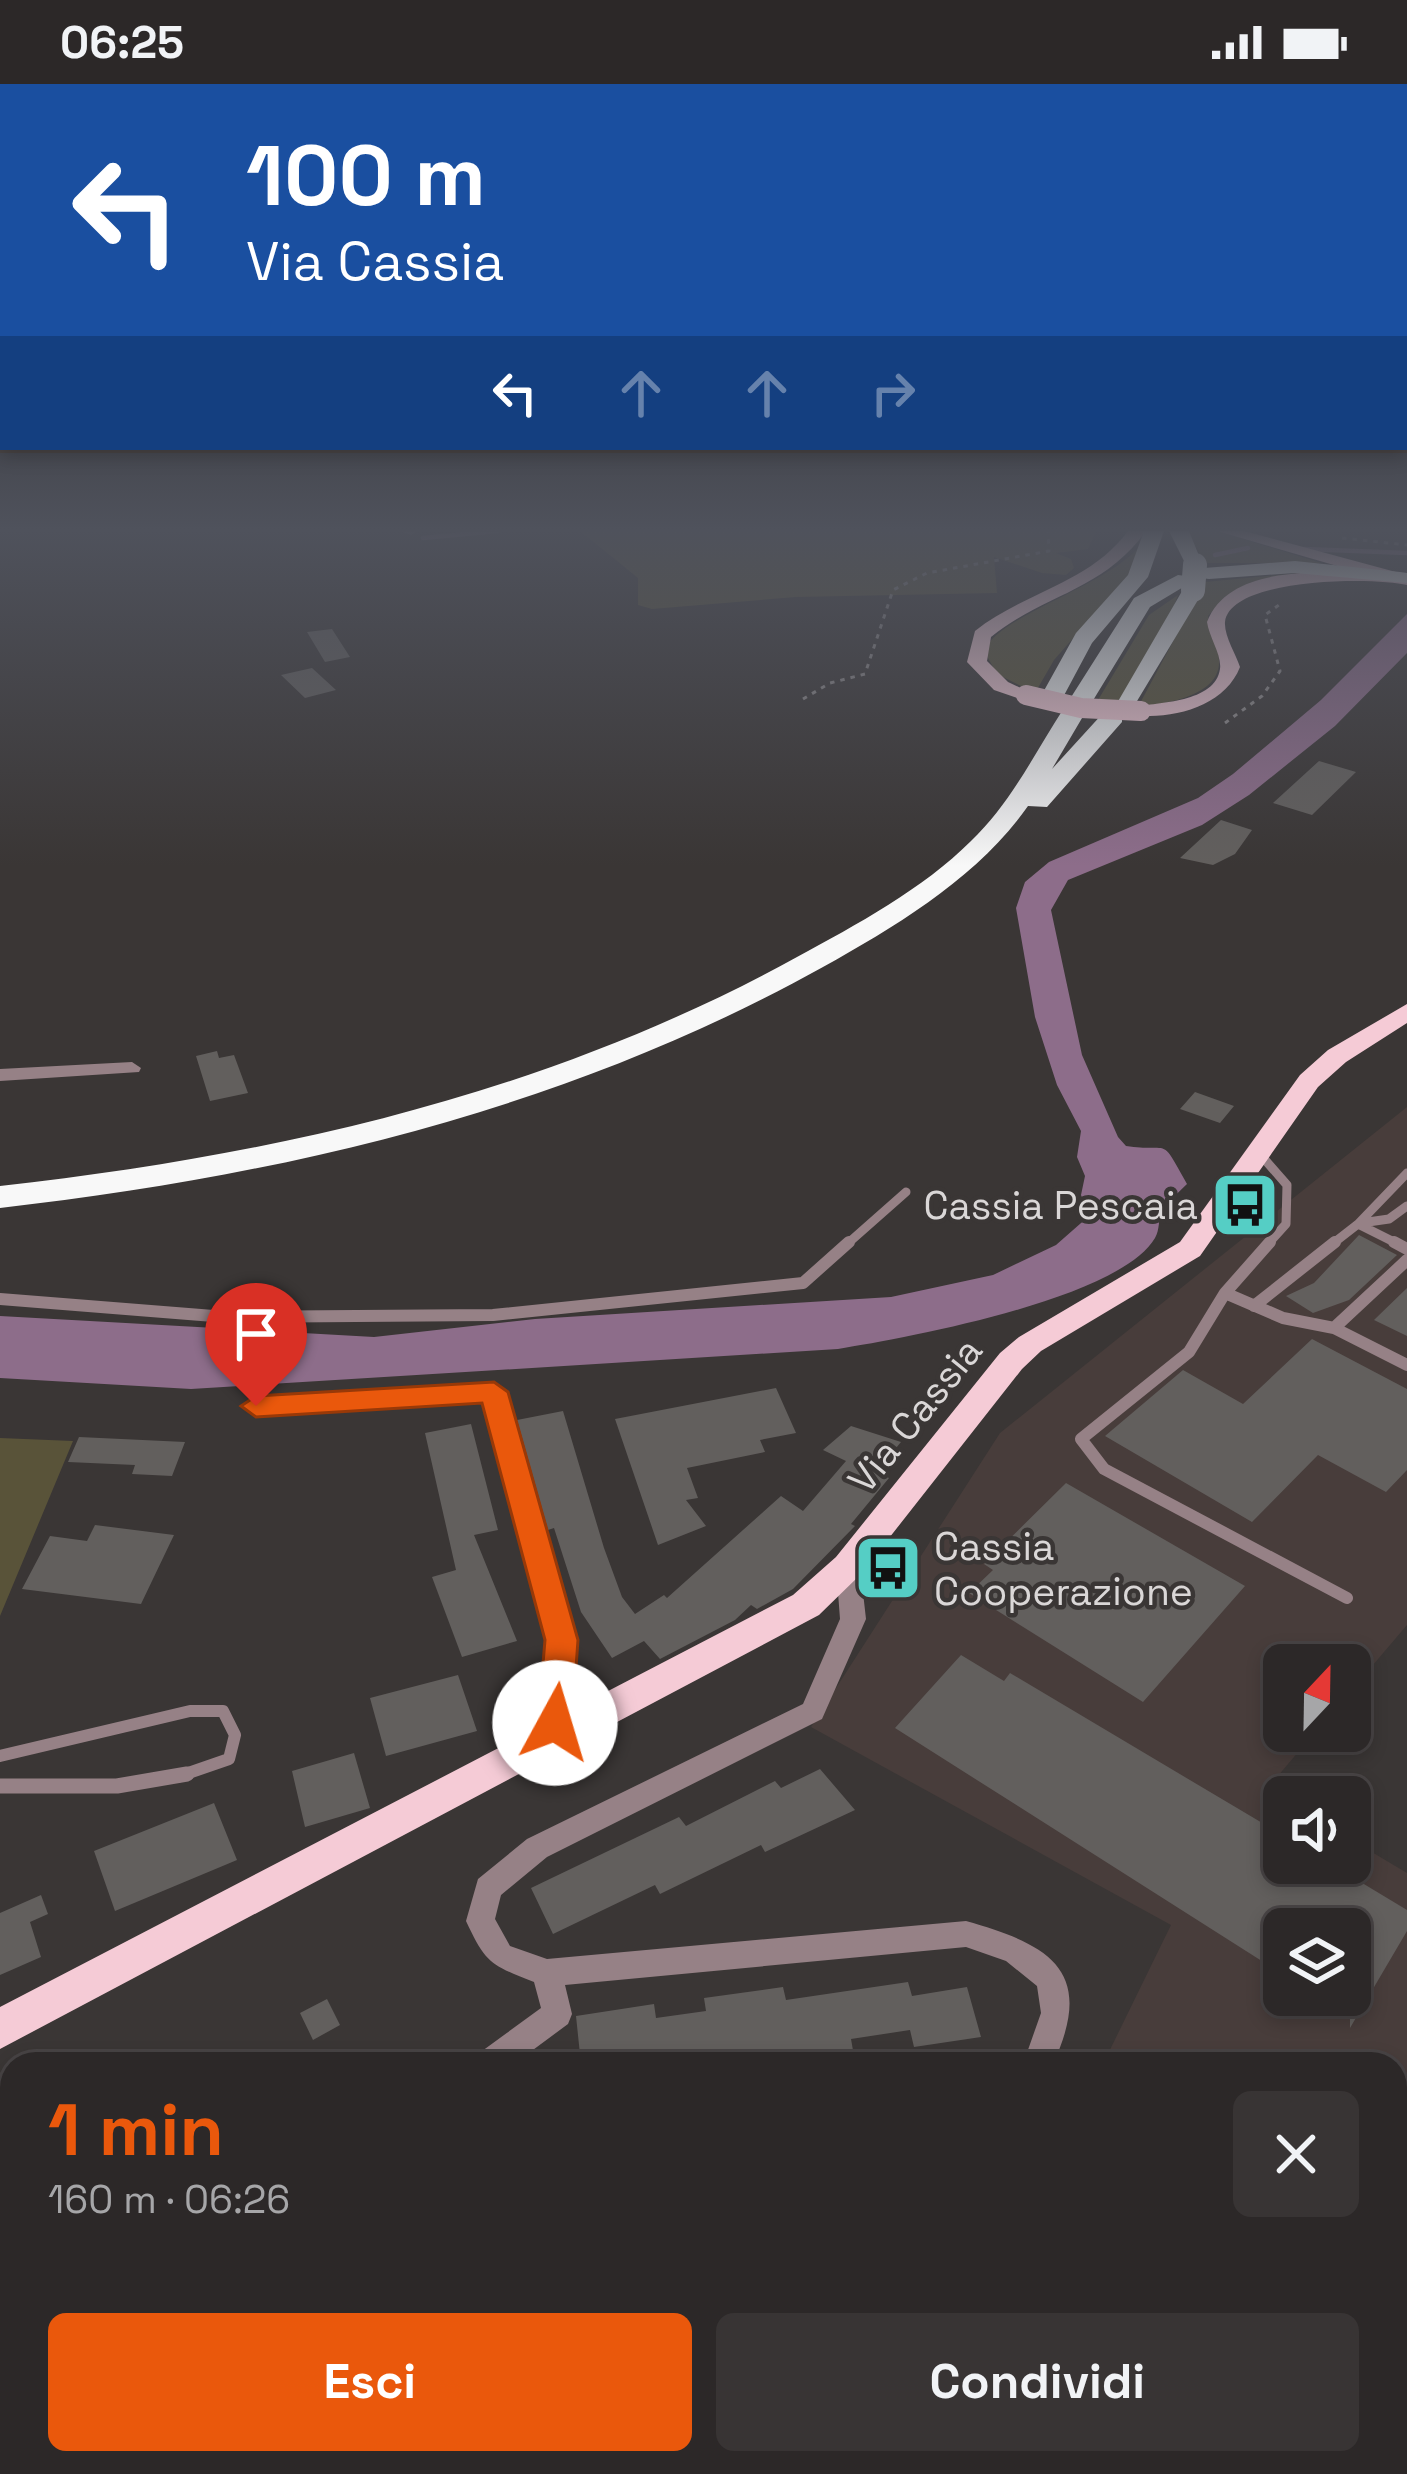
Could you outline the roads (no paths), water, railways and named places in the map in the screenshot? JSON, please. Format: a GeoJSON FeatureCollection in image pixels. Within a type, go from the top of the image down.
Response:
{"type":"FeatureCollection","features":[{"type":"Feature","properties":{"kind":"highway"},"geometry":{"type":"LineString","coordinates":[[0,1218],[169,1195],[318,1163],[544,1098],[695,1039],[829,973],[940,895],[1016,806],[1083,643]]}},
{"type":"Feature","properties":{"kind":"highway"},"geometry":{"type":"LineString","coordinates":[[1056,703],[1108,643]]}},
{"type":"Feature","properties":{"kind":"highway"},"geometry":{"type":"LineString","coordinates":[[987,838],[1041,799],[1125,712],[1161,643]]}},
{"type":"Feature","properties":{"kind":"highway"},"geometry":{"type":"LineString","coordinates":[[0,1196],[219,1168],[461,1110],[690,1024],[836,947],[962,864]]}},
{"type":"Feature","properties":{"kind":"main road"},"geometry":{"type":"LineString","coordinates":[[981,643],[977,662],[984,674],[1056,703],[1125,712],[1187,703],[1222,686],[1230,667],[1222,643]]}},
{"type":"Feature","properties":{"kind":"main road","name":"Via Cassia"},"geometry":{"type":"LineString","coordinates":[[0,2030],[787,1618],[848,1566],[1011,1361],[1030,1344],[1190,1249],[1321,1067],[1407,1012]]}},
{"type":"Feature","properties":{"kind":"street"},"geometry":{"type":"LineString","coordinates":[[0,1076],[131,1068]]}},
{"type":"Feature","properties":{"kind":"street"},"geometry":{"type":"LineString","coordinates":[[256,1406],[494,1392],[561,1640],[554,1690],[559,1737]]}},
{"type":"Feature","properties":{"kind":"street"},"geometry":{"type":"LineString","coordinates":[[848,1566],[853,1619],[813,1711],[537,1848],[488,1888],[480,1921],[500,1955],[547,1973],[966,1934],[1018,1947],[1056,1987],[1059,2025],[1044,2052]]}},
{"type":"Feature","properties":{"kind":"street"},"geometry":{"type":"LineString","coordinates":[[505,2052],[557,2014],[547,1973]]}},
{"type":"Feature","properties":{"kind":"lane"},"geometry":{"type":"LineString","coordinates":[[1258,1151],[1287,1185],[1286,1224],[1226,1293],[1190,1352],[1081,1439],[1104,1469],[1347,1598]]}},
{"type":"Feature","properties":{"kind":"lane"},"geometry":{"type":"LineString","coordinates":[[1254,1306],[1358,1224],[1407,1173]]}},
{"type":"Feature","properties":{"kind":"lane"},"geometry":{"type":"LineString","coordinates":[[0,1299],[226,1317],[493,1315],[803,1283],[906,1192]]}},
{"type":"Feature","properties":{"kind":"lane"},"geometry":{"type":"LineString","coordinates":[[1358,1224],[1390,1219],[1407,1206]]}},
{"type":"Feature","properties":{"kind":"lane"},"geometry":{"type":"LineString","coordinates":[[1358,1224],[1407,1249]]}},
{"type":"Feature","properties":{"kind":"lane"},"geometry":{"type":"LineString","coordinates":[[1334,1328],[1407,1259]]}},
{"type":"Feature","properties":{"kind":"lane"},"geometry":{"type":"LineString","coordinates":[[1226,1293],[1283,1318],[1334,1328],[1407,1365]]}},
{"type":"Feature","properties":{"kind":"lane"},"geometry":{"type":"LineString","coordinates":[[0,1756],[190,1711],[223,1711],[235,1735],[229,1759],[191,1777],[94,1788],[0,1786]]}},
{"type":"Feature","properties":{"kind":"place","name":"Cassia Pescaia"},"geometry":{"type":"Point","coordinates":[1245,1205]}},
{"type":"Feature","properties":{"kind":"place","name":"Cassia Cooperazione"},"geometry":{"type":"Point","coordinates":[888,1568]}}]}
